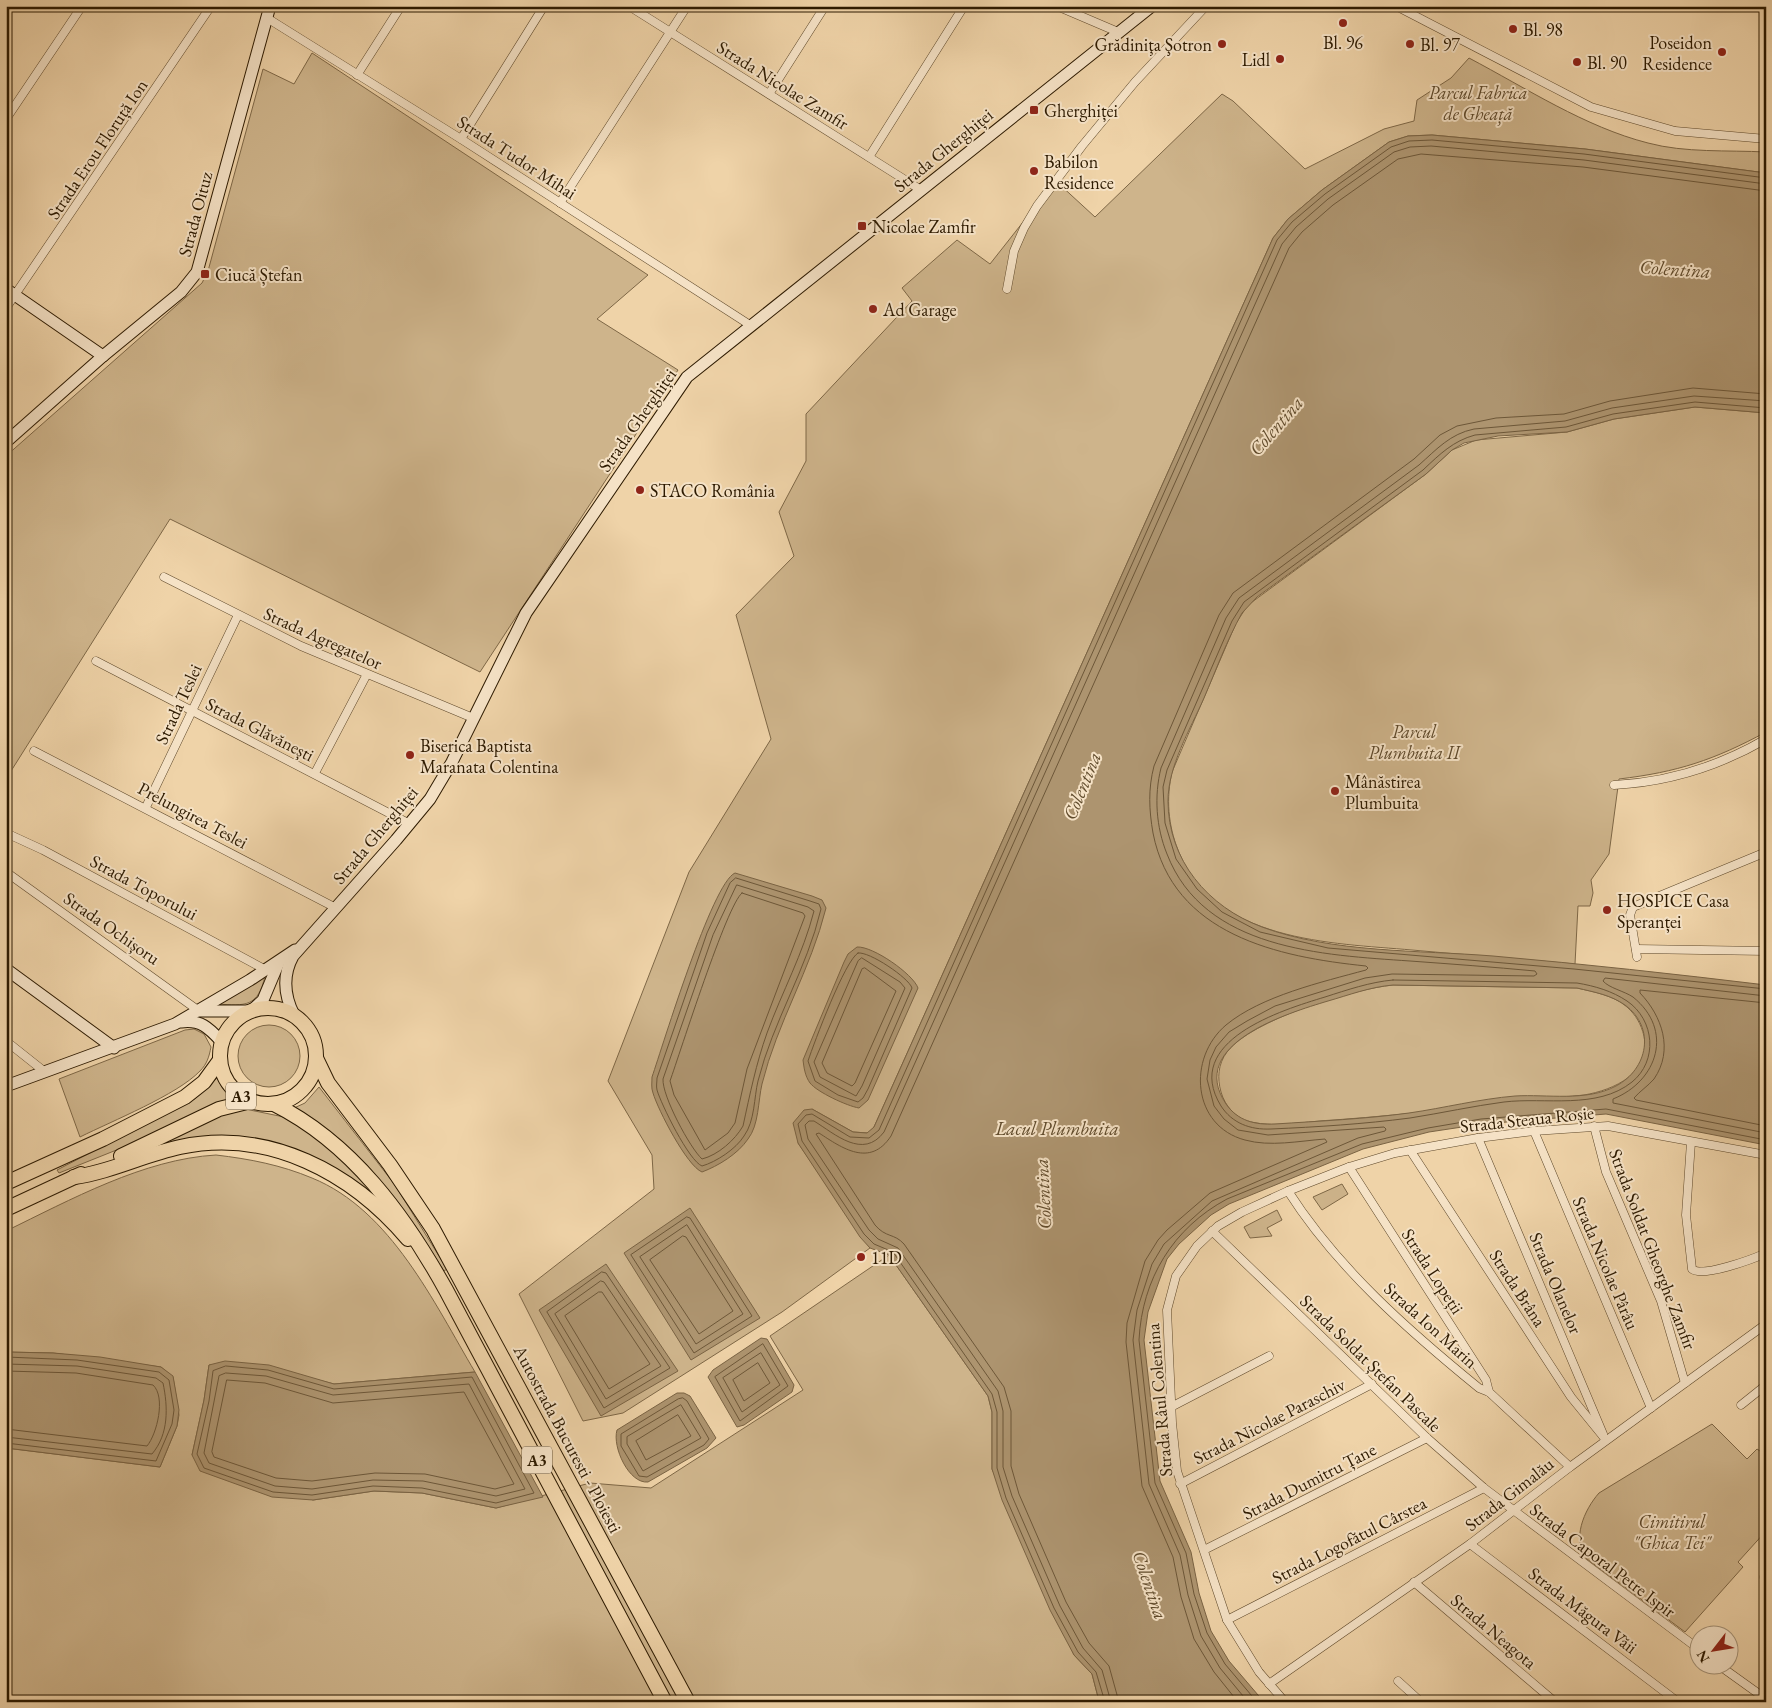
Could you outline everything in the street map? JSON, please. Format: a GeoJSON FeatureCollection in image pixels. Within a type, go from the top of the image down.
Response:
{"type":"FeatureCollection","features":[{"type":"Feature","properties":{"kind":"highway"},"geometry":{"type":"LineString","coordinates":[[250,1011],[274,1008],[294,1015]]}},
{"type":"Feature","properties":{"kind":"highway","name":"A3"},"geometry":{"type":"LineString","coordinates":[[250,1011],[231,1024],[222,1041],[220,1060],[226,1080],[237,1092],[251,1101]]}},
{"type":"Feature","properties":{"kind":"highway","name":"A3"},"geometry":{"type":"LineString","coordinates":[[274,1104],[290,1098],[304,1088],[310,1078],[316,1058],[313,1038],[308,1029],[294,1015]]}},
{"type":"Feature","properties":{"kind":"highway","name":"Autostrada Bucuresti - Ploiesti"},"geometry":{"type":"LineString","coordinates":[[316,1058],[328,1083],[411,1195],[433,1229],[688,1702]]}},
{"type":"Feature","properties":{"kind":"highway","name":"A3"},"geometry":{"type":"LineString","coordinates":[[6,1183],[103,1139],[192,1093],[204,1082],[220,1060]]}},
{"type":"Feature","properties":{"kind":"highway","name":"A3"},"geometry":{"type":"LineString","coordinates":[[6,1208],[219,1109],[251,1101],[274,1104],[314,1130],[366,1175],[408,1225],[446,1290],[666,1702]]}},
{"type":"Feature","properties":{"kind":"highway"},"geometry":{"type":"LineString","coordinates":[[74,1177],[102,1172],[139,1158],[182,1146],[232,1144],[280,1151],[343,1179],[362,1193],[396,1225],[446,1290]]}},
{"type":"Feature","properties":{"kind":"main road","name":"Strada Oituz"},"geometry":{"type":"LineString","coordinates":[[6,442],[104,356],[181,292],[197,272],[270,6]]}},
{"type":"Feature","properties":{"kind":"main road","name":"Strada Gherghiței"},"geometry":{"type":"LineString","coordinates":[[294,1015],[287,1000],[286,976],[290,962],[300,946],[410,824],[445,776],[526,613],[670,400],[692,371],[1152,6]]}},
{"type":"Feature","properties":{"kind":"main road"},"geometry":{"type":"LineString","coordinates":[[11,292],[104,356]]}},
{"type":"Feature","properties":{"kind":"main road","name":"Strada Gherghiței"},"geometry":{"type":"LineString","coordinates":[[6,1086],[114,1048],[174,1024],[266,970],[300,946]]}},
{"type":"Feature","properties":{"kind":"main road","name":"Strada Gherghiței"},"geometry":{"type":"LineString","coordinates":[[199,1011],[250,1011],[263,1000],[274,970],[280,960]]}},
{"type":"Feature","properties":{"kind":"main road"},"geometry":{"type":"LineString","coordinates":[[6,969],[114,1048]]}},
{"type":"Feature","properties":{"kind":"main road","name":"Strada Gherghiței"},"geometry":{"type":"LineString","coordinates":[[174,1024],[199,1022],[210,1029],[222,1041]]}},
{"type":"Feature","properties":{"kind":"street"},"geometry":{"type":"LineString","coordinates":[[6,119],[82,6]]}},
{"type":"Feature","properties":{"kind":"street","name":"Strada Erou Floruță Ion"},"geometry":{"type":"LineString","coordinates":[[6,308],[11,292],[211,6]]}},
{"type":"Feature","properties":{"kind":"street"},"geometry":{"type":"LineString","coordinates":[[358,75],[401,6]]}},
{"type":"Feature","properties":{"kind":"street"},"geometry":{"type":"LineString","coordinates":[[461,139],[544,6]]}},
{"type":"Feature","properties":{"kind":"street","name":"Strada Nicolae Zamfir"},"geometry":{"type":"LineString","coordinates":[[629,6],[921,190]]}},
{"type":"Feature","properties":{"kind":"street"},"geometry":{"type":"LineString","coordinates":[[560,203],[686,6]]}},
{"type":"Feature","properties":{"kind":"street"},"geometry":{"type":"LineString","coordinates":[[769,94],[825,6]]}},
{"type":"Feature","properties":{"kind":"street"},"geometry":{"type":"LineString","coordinates":[[869,157],[964,6]]}},
{"type":"Feature","properties":{"kind":"street"},"geometry":{"type":"LineString","coordinates":[[1057,6],[1118,32]]}},
{"type":"Feature","properties":{"kind":"street"},"geometry":{"type":"LineString","coordinates":[[1007,289],[1014,252],[1024,228],[1037,206],[1082,146],[1136,82],[1206,6]]}},
{"type":"Feature","properties":{"kind":"street"},"geometry":{"type":"LineString","coordinates":[[1396,6],[1545,85],[1592,107],[1676,131],[1766,139]]}},
{"type":"Feature","properties":{"kind":"street","name":"Strada Tudor Mihai"},"geometry":{"type":"LineString","coordinates":[[267,18],[461,139],[750,325]]}},
{"type":"Feature","properties":{"kind":"street","name":"Strada Agregatelor"},"geometry":{"type":"LineString","coordinates":[[164,577],[301,646],[473,718]]}},
{"type":"Feature","properties":{"kind":"street","name":"Strada Teslei"},"geometry":{"type":"LineString","coordinates":[[146,807],[238,615]]}},
{"type":"Feature","properties":{"kind":"street","name":"Strada Glăvănești"},"geometry":{"type":"LineString","coordinates":[[96,662],[315,773],[410,824]]}},
{"type":"Feature","properties":{"kind":"street"},"geometry":{"type":"LineString","coordinates":[[315,773],[367,674]]}},
{"type":"Feature","properties":{"kind":"street"},"geometry":{"type":"LineString","coordinates":[[1614,785],[1660,780],[1691,774],[1727,760],[1766,739]]}},
{"type":"Feature","properties":{"kind":"street","name":"Prelungirea Teslei"},"geometry":{"type":"LineString","coordinates":[[34,751],[146,807],[336,908]]}},
{"type":"Feature","properties":{"kind":"street","name":"Strada Toporului"},"geometry":{"type":"LineString","coordinates":[[6,833],[43,850],[266,970]]}},
{"type":"Feature","properties":{"kind":"street"},"geometry":{"type":"LineString","coordinates":[[1766,852],[1634,907],[1630,914],[1636,953],[1766,951]]}},
{"type":"Feature","properties":{"kind":"street","name":"Strada Ochișoru"},"geometry":{"type":"LineString","coordinates":[[6,872],[199,1011]]}},
{"type":"Feature","properties":{"kind":"street"},"geometry":{"type":"LineString","coordinates":[[6,1041],[45,1072]]}},
{"type":"Feature","properties":{"kind":"street","name":"Strada Steaua Roșie"},"geometry":{"type":"LineString","coordinates":[[1410,1150],[1478,1138],[1594,1126],[1621,1128],[1766,1155]]}},
{"type":"Feature","properties":{"kind":"street","name":"Strada Soldat Gheorghe Zamfir"},"geometry":{"type":"LineString","coordinates":[[1594,1126],[1606,1172],[1661,1301],[1685,1383]]}},
{"type":"Feature","properties":{"kind":"street","name":"Strada Nicolae Pârâu"},"geometry":{"type":"LineString","coordinates":[[1534,1131],[1651,1408]]}},
{"type":"Feature","properties":{"kind":"street","name":"Strada Olanelor"},"geometry":{"type":"LineString","coordinates":[[1478,1138],[1606,1440]]}},
{"type":"Feature","properties":{"kind":"street"},"geometry":{"type":"LineString","coordinates":[[1691,1142],[1686,1215],[1692,1269],[1701,1272],[1742,1263],[1766,1253]]}},
{"type":"Feature","properties":{"kind":"street","name":"Strada Râul Colentina"},"geometry":{"type":"LineString","coordinates":[[1285,1702],[1247,1655],[1227,1620],[1180,1484],[1175,1457],[1166,1336],[1168,1300],[1183,1265],[1212,1232],[1234,1216],[1288,1191],[1349,1167],[1410,1150]]}},
{"type":"Feature","properties":{"kind":"street","name":"Strada Brâna"},"geometry":{"type":"LineString","coordinates":[[1410,1150],[1571,1398],[1606,1440]]}},
{"type":"Feature","properties":{"kind":"street","name":"Strada Lopeții"},"geometry":{"type":"LineString","coordinates":[[1349,1167],[1486,1380],[1488,1392]]}},
{"type":"Feature","properties":{"kind":"street","name":"Strada Ion Marin"},"geometry":{"type":"LineString","coordinates":[[1288,1191],[1349,1270],[1470,1380],[1488,1392],[1570,1467]]}},
{"type":"Feature","properties":{"kind":"street","name":"Strada Soldat Ștefan Pascale"},"geometry":{"type":"LineString","coordinates":[[1212,1232],[1427,1438],[1512,1511]]}},
{"type":"Feature","properties":{"kind":"street","name":"Strada Gimalău"},"geometry":{"type":"LineString","coordinates":[[1269,1684],[1470,1544],[1606,1440],[1766,1324]]}},
{"type":"Feature","properties":{"kind":"street"},"geometry":{"type":"LineString","coordinates":[[1171,1407],[1269,1356]]}},
{"type":"Feature","properties":{"kind":"street","name":"Strada Nicolae Paraschiv"},"geometry":{"type":"LineString","coordinates":[[1180,1484],[1372,1384]]}},
{"type":"Feature","properties":{"kind":"street"},"geometry":{"type":"LineString","coordinates":[[1741,1405],[1766,1386]]}},
{"type":"Feature","properties":{"kind":"street","name":"Strada Dumitru Țane"},"geometry":{"type":"LineString","coordinates":[[1204,1550],[1427,1438]]}},
{"type":"Feature","properties":{"kind":"street","name":"Strada Logofătul Cârstea"},"geometry":{"type":"LineString","coordinates":[[1227,1620],[1484,1488]]}},
{"type":"Feature","properties":{"kind":"street","name":"Strada Caporal Petre Ispir"},"geometry":{"type":"LineString","coordinates":[[1512,1511],[1690,1643]]}},
{"type":"Feature","properties":{"kind":"street","name":"Strada Măgura Văii"},"geometry":{"type":"LineString","coordinates":[[1470,1544],[1678,1702]]}},
{"type":"Feature","properties":{"kind":"street","name":"Strada Neagota"},"geometry":{"type":"LineString","coordinates":[[1414,1582],[1555,1702]]}},
{"type":"Feature","properties":{"kind":"street"},"geometry":{"type":"LineString","coordinates":[[1734,1676],[1766,1700]]}},
{"type":"Feature","properties":{"kind":"street"},"geometry":{"type":"LineString","coordinates":[[1398,1681],[1421,1702]]}},
{"type":"Feature","properties":{"kind":"green space"},"geometry":{"type":"Polygon","coordinates":[[[312,53],[648,275],[597,319],[678,370],[480,672],[170,519],[6,779],[6,456],[202,283],[208,271],[263,69],[294,84],[312,53]]]}},
{"type":"Feature","properties":{"kind":"green space","name":"Parcul Fabrica de Gheață"},"geometry":{"type":"Polygon","coordinates":[[[1469,58],[1556,106],[1625,136],[1648,143],[1677,148],[1766,152],[1766,173],[1585,149],[1432,135],[1408,136],[1389,142],[1322,190],[1288,219],[1273,238],[874,1127],[868,1133],[853,1132],[812,1109],[798,1143],[870,1248],[782,1312],[623,1413],[583,1421],[519,1294],[654,1189],[652,1155],[608,1081],[689,872],[771,739],[736,615],[794,556],[779,512],[806,461],[806,414],[912,301],[902,288],[957,240],[990,264],[1042,198],[1058,183],[1095,217],[1222,94],[1233,101],[1305,169],[1384,129],[1414,121],[1417,100],[1451,78],[1469,58]]]}},
{"type":"Feature","properties":{"kind":"green space","name":"Parcul Plumbuita II"},"geometry":{"type":"Polygon","coordinates":[[[1695,407],[1766,413],[1766,732],[1729,750],[1695,763],[1660,773],[1619,779],[1609,854],[1591,880],[1593,893],[1590,906],[1578,906],[1575,964],[1312,940],[1278,932],[1246,920],[1218,903],[1195,880],[1178,850],[1172,831],[1169,811],[1170,782],[1172,772],[1236,623],[1248,605],[1426,474],[1452,450],[1476,440],[1567,432],[1614,419],[1695,407]]]}},
{"type":"Feature","properties":{"kind":"green space"},"geometry":{"type":"Polygon","coordinates":[[[265,976],[259,994],[249,1002],[236,1005],[217,1004],[265,976]]]}},
{"type":"Feature","properties":{"kind":"green space"},"geometry":{"type":"Polygon","coordinates":[[[1393,985],[1577,988],[1603,995],[1622,1003],[1638,1020],[1644,1036],[1645,1049],[1642,1060],[1628,1078],[1607,1089],[1584,1095],[1397,1115],[1282,1124],[1251,1122],[1236,1115],[1228,1107],[1221,1092],[1219,1071],[1227,1052],[1239,1040],[1279,1018],[1304,1008],[1353,993],[1393,985]]]}},
{"type":"Feature","properties":{"kind":"green space"},"geometry":{"type":"Polygon","coordinates":[[[263,1025],[275,1025],[291,1034],[298,1044],[300,1056],[298,1068],[291,1078],[275,1087],[263,1087],[252,1082],[243,1073],[238,1062],[238,1050],[243,1039],[252,1030],[263,1025]]]}},
{"type":"Feature","properties":{"kind":"green space"},"geometry":{"type":"Polygon","coordinates":[[[194,1029],[204,1034],[211,1047],[207,1060],[200,1071],[190,1080],[160,1098],[80,1137],[59,1079],[185,1030],[194,1029]]]}},
{"type":"Feature","properties":{"kind":"green space"},"geometry":{"type":"Polygon","coordinates":[[[217,1078],[232,1099],[149,1137],[59,1173],[57,1170],[196,1098],[217,1078]]]}},
{"type":"Feature","properties":{"kind":"green space"},"geometry":{"type":"Polygon","coordinates":[[[319,1087],[395,1185],[447,1269],[444,1271],[416,1227],[387,1190],[294,1108],[305,1103],[319,1087]]]}},
{"type":"Feature","properties":{"kind":"green space"},"geometry":{"type":"Polygon","coordinates":[[[245,1109],[289,1118],[324,1144],[357,1174],[390,1210],[292,1149],[151,1149],[220,1114],[245,1109]]]}},
{"type":"Feature","properties":{"kind":"green space"},"geometry":{"type":"Polygon","coordinates":[[[216,1155],[265,1163],[300,1173],[340,1193],[365,1212],[408,1261],[475,1372],[334,1384],[303,1376],[209,1365],[204,1400],[192,1455],[313,1500],[374,1491],[422,1493],[496,1508],[590,1483],[651,1488],[803,1390],[770,1336],[889,1255],[988,1396],[992,1412],[992,1469],[1074,1655],[1092,1674],[1101,1702],[6,1702],[6,1448],[160,1467],[177,1426],[179,1415],[173,1377],[161,1367],[53,1353],[6,1352],[6,1231],[82,1194],[135,1173],[189,1158],[216,1155]]]}},
{"type":"Feature","properties":{"kind":"green space"},"geometry":{"type":"Polygon","coordinates":[[[1342,1184],[1348,1194],[1322,1210],[1313,1197],[1342,1184]]]}},
{"type":"Feature","properties":{"kind":"green space"},"geometry":{"type":"Polygon","coordinates":[[[1277,1210],[1282,1220],[1267,1228],[1272,1236],[1250,1238],[1244,1227],[1277,1210]]]}},
{"type":"Feature","properties":{"kind":"green space","name":"Cimitirul \"Ghica Tei\""},"geometry":{"type":"Polygon","coordinates":[[[1712,1424],[1747,1459],[1757,1449],[1766,1455],[1766,1531],[1738,1562],[1743,1567],[1685,1632],[1587,1559],[1582,1551],[1580,1543],[1581,1525],[1584,1516],[1599,1493],[1712,1424]]]}},
{"type":"Feature","properties":{"kind":"water","name":"Lacul Plumbuita"},"geometry":{"type":"Polygon","coordinates":[[[1432,135],[1585,149],[1766,173],[1766,413],[1695,407],[1614,419],[1567,432],[1498,436],[1464,443],[1452,450],[1426,474],[1257,597],[1242,613],[1176,761],[1169,788],[1168,801],[1170,823],[1175,843],[1195,879],[1225,907],[1242,918],[1262,927],[1317,942],[1376,949],[1527,959],[1766,985],[1766,1145],[1606,1114],[1482,1124],[1429,1132],[1363,1149],[1229,1204],[1211,1215],[1179,1244],[1167,1259],[1148,1312],[1144,1340],[1160,1481],[1191,1552],[1199,1593],[1211,1631],[1229,1661],[1264,1702],[1101,1702],[1092,1674],[1074,1655],[1050,1610],[1002,1500],[992,1469],[992,1412],[988,1396],[889,1255],[870,1248],[860,1237],[798,1143],[793,1123],[804,1110],[812,1109],[853,1132],[867,1133],[874,1127],[1273,238],[1288,219],[1322,190],[1389,142],[1408,136],[1432,135]],[[1393,985],[1368,989],[1310,1006],[1268,1023],[1247,1034],[1230,1048],[1219,1064],[1217,1083],[1226,1104],[1231,1110],[1248,1121],[1268,1124],[1392,1115],[1515,1096],[1579,1096],[1604,1091],[1627,1079],[1635,1069],[1641,1059],[1644,1048],[1644,1036],[1635,1014],[1625,1005],[1608,996],[1577,988],[1393,985]]]}},
{"type":"Feature","properties":{"kind":"water"},"geometry":{"type":"Polygon","coordinates":[[[735,873],[812,896],[822,900],[826,908],[812,953],[768,1061],[752,1133],[733,1154],[721,1163],[702,1172],[689,1160],[667,1124],[652,1091],[652,1077],[702,934],[725,883],[735,873]]]}},
{"type":"Feature","properties":{"kind":"water"},"geometry":{"type":"Polygon","coordinates":[[[857,947],[873,951],[892,962],[915,982],[918,988],[868,1100],[859,1108],[847,1105],[814,1087],[807,1078],[803,1060],[844,962],[848,954],[857,947]]]}},
{"type":"Feature","properties":{"kind":"water"},"geometry":{"type":"Polygon","coordinates":[[[690,1208],[760,1318],[691,1360],[624,1253],[690,1208]]]}},
{"type":"Feature","properties":{"kind":"water"},"geometry":{"type":"Polygon","coordinates":[[[606,1264],[678,1371],[601,1416],[539,1310],[606,1264]]]}},
{"type":"Feature","properties":{"kind":"water"},"geometry":{"type":"Polygon","coordinates":[[[761,1338],[767,1339],[794,1385],[792,1392],[744,1425],[737,1427],[708,1377],[713,1370],[761,1338]]]}},
{"type":"Feature","properties":{"kind":"water"},"geometry":{"type":"Polygon","coordinates":[[[6,1352],[100,1357],[161,1367],[173,1376],[179,1410],[177,1426],[160,1467],[6,1448],[6,1352]]]}},
{"type":"Feature","properties":{"kind":"water"},"geometry":{"type":"Polygon","coordinates":[[[225,1361],[269,1365],[334,1384],[475,1372],[543,1497],[496,1508],[422,1493],[374,1491],[313,1500],[272,1497],[200,1471],[192,1455],[204,1400],[209,1365],[225,1361]]]}},
{"type":"Feature","properties":{"kind":"water"},"geometry":{"type":"Polygon","coordinates":[[[677,1393],[684,1393],[690,1396],[716,1438],[707,1448],[648,1482],[641,1481],[634,1477],[624,1463],[617,1446],[617,1430],[677,1393]]]}},
{"type":"Feature","properties":{"kind":"place","name":"Bl. 96"},"geometry":{"type":"Point","coordinates":[1343,23]}},
{"type":"Feature","properties":{"kind":"place","name":"Bl. 98"},"geometry":{"type":"Point","coordinates":[1513,29]}},
{"type":"Feature","properties":{"kind":"place","name":"Grădiniţa Şotron"},"geometry":{"type":"Point","coordinates":[1222,44]}},
{"type":"Feature","properties":{"kind":"place","name":"Bl. 97"},"geometry":{"type":"Point","coordinates":[1410,44]}},
{"type":"Feature","properties":{"kind":"place","name":"Poseidon Residence"},"geometry":{"type":"Point","coordinates":[1722,52]}},
{"type":"Feature","properties":{"kind":"place","name":"Lidl"},"geometry":{"type":"Point","coordinates":[1280,59]}},
{"type":"Feature","properties":{"kind":"place","name":"Bl. 90"},"geometry":{"type":"Point","coordinates":[1577,62]}},
{"type":"Feature","properties":{"kind":"place","name":"Gherghiței"},"geometry":{"type":"Point","coordinates":[1034,110]}},
{"type":"Feature","properties":{"kind":"place","name":"Babilon Residence"},"geometry":{"type":"Point","coordinates":[1034,171]}},
{"type":"Feature","properties":{"kind":"place","name":"Nicolae Zamfir"},"geometry":{"type":"Point","coordinates":[862,226]}},
{"type":"Feature","properties":{"kind":"place","name":"Ciucă Ștefan"},"geometry":{"type":"Point","coordinates":[205,274]}},
{"type":"Feature","properties":{"kind":"place","name":"Ad Garage"},"geometry":{"type":"Point","coordinates":[873,309]}},
{"type":"Feature","properties":{"kind":"place","name":"STACO România"},"geometry":{"type":"Point","coordinates":[640,490]}},
{"type":"Feature","properties":{"kind":"place","name":"Biserica Baptista Maranata Colentina"},"geometry":{"type":"Point","coordinates":[410,755]}},
{"type":"Feature","properties":{"kind":"place","name":"Mânăstirea Plumbuita"},"geometry":{"type":"Point","coordinates":[1335,791]}},
{"type":"Feature","properties":{"kind":"place","name":"HOSPICE Casa Speranței"},"geometry":{"type":"Point","coordinates":[1607,910]}},
{"type":"Feature","properties":{"kind":"place","name":"11D"},"geometry":{"type":"Point","coordinates":[861,1257]}},
{"type":"Feature","properties":{"kind":"water label","name":"Colentina"},"geometry":{"type":"Point","coordinates":[1675,269]}},
{"type":"Feature","properties":{"kind":"water label","name":"Colentina"},"geometry":{"type":"Point","coordinates":[1276,426]}},
{"type":"Feature","properties":{"kind":"water label","name":"Colentina"},"geometry":{"type":"Point","coordinates":[1082,786]}},
{"type":"Feature","properties":{"kind":"water label","name":"Colentina"},"geometry":{"type":"Point","coordinates":[1043,1194]}},
{"type":"Feature","properties":{"kind":"water label","name":"Colentina"},"geometry":{"type":"Point","coordinates":[1150,1585]}}]}
